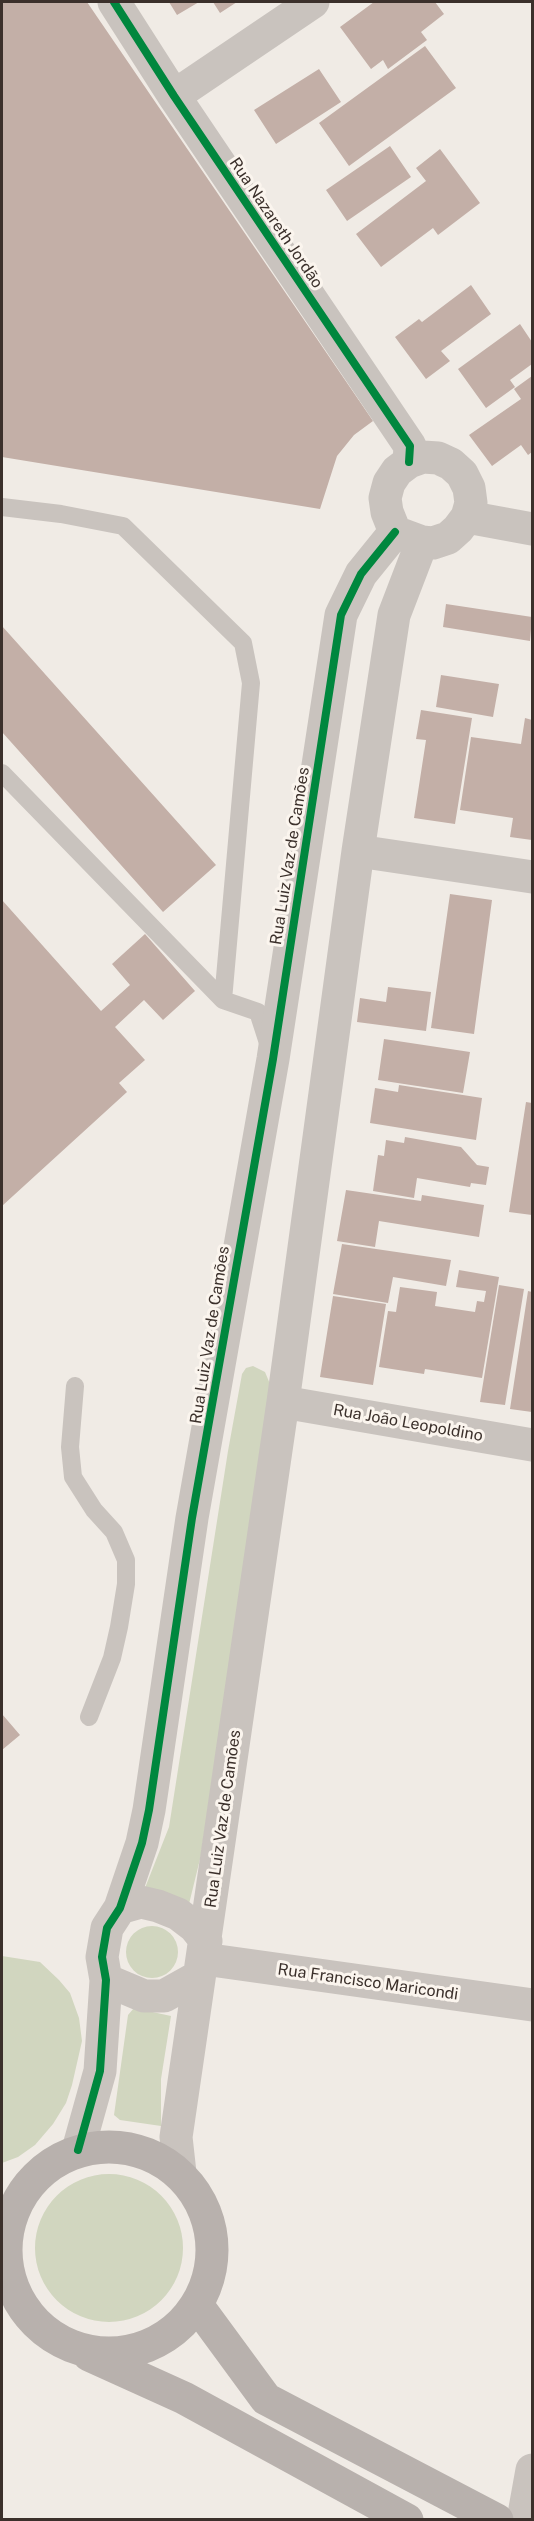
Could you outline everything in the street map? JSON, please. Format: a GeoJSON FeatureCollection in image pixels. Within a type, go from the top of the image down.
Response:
{"type":"FeatureCollection","features":[{"type":"Feature","properties":{"kind":"main road"},"geometry":{"type":"LineString","coordinates":[[38,2326],[18,2301],[8,2271],[6,2240],[14,2209],[16,2187],[52,2162],[78,2150],[104,2145],[132,2147],[158,2157],[180,2173],[201,2202],[213,2236],[211,2272],[197,2306],[173,2332],[141,2349],[106,2354],[71,2347]]}},
{"type":"Feature","properties":{"kind":"main road"},"geometry":{"type":"LineString","coordinates":[[2,2304],[54,2338],[184,2398],[407,2520]]}},
{"type":"Feature","properties":{"kind":"main road"},"geometry":{"type":"LineString","coordinates":[[197,2306],[266,2399],[498,2520]]}},
{"type":"Feature","properties":{"kind":"street","name":"Rua Nazareth Jordão"},"geometry":{"type":"LineString","coordinates":[[114,2],[174,96],[410,446],[409,462]]}},
{"type":"Feature","properties":{"kind":"street"},"geometry":{"type":"LineString","coordinates":[[174,96],[313,2]]}},
{"type":"Feature","properties":{"kind":"street"},"geometry":{"type":"LineString","coordinates":[[423,458],[438,458],[451,464],[462,474],[469,488],[471,502],[467,517],[448,538],[433,543],[408,537],[385,498],[389,483],[397,471],[409,462],[423,458]]}},
{"type":"Feature","properties":{"kind":"street"},"geometry":{"type":"LineString","coordinates":[[467,517],[532,529]]}},
{"type":"Feature","properties":{"kind":"street","name":"Rua Luiz Vaz de Camões"},"geometry":{"type":"LineString","coordinates":[[180,2173],[176,2136],[205,1950],[283,1402],[358,851],[408,537]]}},
{"type":"Feature","properties":{"kind":"street","name":"Rua Luiz Vaz de Camões"},"geometry":{"type":"LineString","coordinates":[[78,2150],[100,2071],[106,1980],[102,1957],[107,1928],[120,1908],[142,1843],[149,1810],[192,1518],[273,1059],[341,615],[361,574],[408,537]]}},
{"type":"Feature","properties":{"kind":"street"},"geometry":{"type":"LineString","coordinates":[[358,851],[532,877]]}},
{"type":"Feature","properties":{"kind":"street","name":"Rua João Leopoldino"},"geometry":{"type":"LineString","coordinates":[[283,1402],[532,1444]]}},
{"type":"Feature","properties":{"kind":"street"},"geometry":{"type":"LineString","coordinates":[[106,1980],[144,1996],[164,1996],[198,1977],[205,1950],[195,1927],[178,1914],[141,1902],[120,1908]]}},
{"type":"Feature","properties":{"kind":"street","name":"Rua Francisco Maricondi"},"geometry":{"type":"LineString","coordinates":[[205,1950],[532,2005]]}},
{"type":"Feature","properties":{"kind":"street"},"geometry":{"type":"LineString","coordinates":[[523,2520],[532,2470]]}},
{"type":"Feature","properties":{"kind":"lane"},"geometry":{"type":"LineString","coordinates":[[2,507],[61,514],[123,526],[243,643],[251,683],[223,1000]]}},
{"type":"Feature","properties":{"kind":"lane"},"geometry":{"type":"LineString","coordinates":[[2,773],[223,1000],[258,1012],[273,1059]]}},
{"type":"Feature","properties":{"kind":"lane"},"geometry":{"type":"LineString","coordinates":[[75,1386],[70,1448],[73,1477],[94,1510],[114,1532],[126,1560],[126,1584],[112,1658],[89,1717]]}},
{"type":"Feature","properties":{"kind":"green space"},"geometry":{"type":"Polygon","coordinates":[[[253,1366],[265,1372],[270,1384],[201,1855],[189,1904],[145,1888],[169,1827],[242,1374],[246,1368],[253,1366]]]}},
{"type":"Feature","properties":{"kind":"green space"},"geometry":{"type":"Polygon","coordinates":[[[147,1926],[157,1926],[167,1930],[174,1937],[178,1952],[174,1967],[167,1974],[157,1978],[147,1978],[137,1974],[130,1967],[126,1957],[126,1947],[130,1937],[137,1930],[147,1926]]]}},
{"type":"Feature","properties":{"kind":"green space"},"geometry":{"type":"Polygon","coordinates":[[[2,1956],[40,1962],[59,1980],[70,1993],[79,2018],[82,2041],[66,2103],[53,2124],[35,2145],[18,2157],[2,2163],[2,1956]]]}},
{"type":"Feature","properties":{"kind":"green space"},"geometry":{"type":"Polygon","coordinates":[[[134,2008],[171,2016],[161,2079],[161,2126],[120,2120],[114,2115],[128,2015],[134,2008]]]}},
{"type":"Feature","properties":{"kind":"green space"},"geometry":{"type":"Polygon","coordinates":[[[109,2174],[137,2180],[161,2196],[177,2220],[183,2248],[177,2276],[161,2300],[137,2316],[109,2322],[81,2316],[57,2300],[41,2276],[35,2248],[41,2220],[57,2196],[81,2180],[109,2174]]]}},
{"type":"Feature","properties":{"kind":"building"},"geometry":{"type":"Polygon","coordinates":[[[2,2],[87,2],[373,421],[354,435],[337,456],[320,509],[2,457],[2,2]]]}},
{"type":"Feature","properties":{"kind":"building"},"geometry":{"type":"Polygon","coordinates":[[[169,2],[199,2],[177,15],[169,2]]]}},
{"type":"Feature","properties":{"kind":"building"},"geometry":{"type":"Polygon","coordinates":[[[213,2],[237,2],[220,13],[213,2]]]}},
{"type":"Feature","properties":{"kind":"building"},"geometry":{"type":"Polygon","coordinates":[[[374,2],[435,2],[444,14],[421,32],[427,40],[388,69],[383,60],[371,69],[340,27],[374,2]]]}},
{"type":"Feature","properties":{"kind":"building"},"geometry":{"type":"Polygon","coordinates":[[[425,46],[456,88],[349,166],[319,123],[425,46]]]}},
{"type":"Feature","properties":{"kind":"building"},"geometry":{"type":"Polygon","coordinates":[[[319,69],[341,102],[276,144],[254,110],[319,69]]]}},
{"type":"Feature","properties":{"kind":"building"},"geometry":{"type":"Polygon","coordinates":[[[390,146],[411,177],[347,221],[326,190],[390,146]]]}},
{"type":"Feature","properties":{"kind":"building"},"geometry":{"type":"Polygon","coordinates":[[[440,149],[480,203],[438,235],[433,228],[381,267],[356,234],[426,181],[416,168],[440,149]]]}},
{"type":"Feature","properties":{"kind":"building"},"geometry":{"type":"Polygon","coordinates":[[[471,285],[491,314],[441,351],[450,361],[426,379],[395,337],[419,319],[422,322],[471,285]]]}},
{"type":"Feature","properties":{"kind":"building"},"geometry":{"type":"Polygon","coordinates":[[[520,324],[532,342],[532,364],[510,380],[515,387],[486,408],[458,369],[520,324]]]}},
{"type":"Feature","properties":{"kind":"building"},"geometry":{"type":"Polygon","coordinates":[[[532,376],[532,452],[528,455],[521,445],[492,466],[469,435],[521,399],[514,389],[532,376]]]}},
{"type":"Feature","properties":{"kind":"building"},"geometry":{"type":"Polygon","coordinates":[[[446,604],[532,617],[530,641],[443,627],[446,604]]]}},
{"type":"Feature","properties":{"kind":"building"},"geometry":{"type":"Polygon","coordinates":[[[2,626],[216,865],[163,912],[2,732],[2,626]]]}},
{"type":"Feature","properties":{"kind":"building"},"geometry":{"type":"Polygon","coordinates":[[[441,675],[499,684],[493,717],[436,707],[441,675]]]}},
{"type":"Feature","properties":{"kind":"building"},"geometry":{"type":"Polygon","coordinates":[[[421,710],[472,718],[455,824],[414,818],[426,740],[416,739],[421,710]]]}},
{"type":"Feature","properties":{"kind":"building"},"geometry":{"type":"Polygon","coordinates":[[[525,718],[532,720],[532,840],[510,837],[513,818],[460,810],[471,737],[521,744],[525,718]]]}},
{"type":"Feature","properties":{"kind":"building"},"geometry":{"type":"Polygon","coordinates":[[[450,894],[492,900],[474,1034],[431,1028],[450,894]]]}},
{"type":"Feature","properties":{"kind":"building"},"geometry":{"type":"Polygon","coordinates":[[[2,900],[101,1011],[130,985],[112,964],[145,934],[195,991],[163,1020],[144,1000],[115,1027],[145,1060],[119,1083],[127,1092],[2,1206],[2,900]]]}},
{"type":"Feature","properties":{"kind":"building"},"geometry":{"type":"Polygon","coordinates":[[[388,987],[431,992],[426,1031],[357,1022],[360,998],[386,1002],[388,987]]]}},
{"type":"Feature","properties":{"kind":"building"},"geometry":{"type":"Polygon","coordinates":[[[384,1039],[470,1052],[463,1093],[378,1080],[384,1039]]]}},
{"type":"Feature","properties":{"kind":"building"},"geometry":{"type":"Polygon","coordinates":[[[399,1085],[482,1098],[476,1140],[370,1123],[375,1088],[398,1092],[399,1085]]]}},
{"type":"Feature","properties":{"kind":"building"},"geometry":{"type":"Polygon","coordinates":[[[526,1102],[532,1103],[532,1215],[509,1212],[526,1102]]]}},
{"type":"Feature","properties":{"kind":"building"},"geometry":{"type":"Polygon","coordinates":[[[405,1137],[461,1147],[477,1165],[489,1167],[486,1185],[471,1183],[470,1187],[417,1178],[414,1198],[373,1191],[378,1155],[384,1156],[386,1140],[404,1143],[405,1137]]]}},
{"type":"Feature","properties":{"kind":"building"},"geometry":{"type":"Polygon","coordinates":[[[346,1190],[421,1201],[422,1195],[484,1205],[479,1237],[379,1221],[375,1247],[337,1241],[346,1190]]]}},
{"type":"Feature","properties":{"kind":"building"},"geometry":{"type":"Polygon","coordinates":[[[342,1244],[451,1260],[446,1286],[393,1277],[388,1303],[333,1294],[342,1244]]]}},
{"type":"Feature","properties":{"kind":"building"},"geometry":{"type":"Polygon","coordinates":[[[459,1270],[499,1277],[482,1378],[425,1369],[424,1374],[379,1367],[388,1311],[396,1312],[400,1287],[437,1292],[435,1306],[475,1312],[477,1301],[484,1302],[486,1291],[456,1287],[459,1270]]]}},
{"type":"Feature","properties":{"kind":"building"},"geometry":{"type":"Polygon","coordinates":[[[499,1285],[524,1289],[505,1405],[480,1402],[499,1285]]]}},
{"type":"Feature","properties":{"kind":"building"},"geometry":{"type":"Polygon","coordinates":[[[528,1291],[532,1292],[532,1412],[510,1409],[528,1291]]]}},
{"type":"Feature","properties":{"kind":"building"},"geometry":{"type":"Polygon","coordinates":[[[333,1296],[386,1304],[373,1385],[320,1377],[333,1296]]]}},
{"type":"Feature","properties":{"kind":"building"},"geometry":{"type":"Polygon","coordinates":[[[2,1714],[20,1735],[2,1750],[2,1714]]]}},
{"type":"Feature","properties":{"kind":"cycle path"},"geometry":{"type":"LineString","coordinates":[[114,2],[174,96],[410,446],[409,462]]}},
{"type":"Feature","properties":{"kind":"cycle path"},"geometry":{"type":"LineString","coordinates":[[78,2150],[100,2071],[106,1980],[102,1957],[107,1928],[120,1908],[142,1843],[149,1810],[192,1518],[273,1059],[341,615],[361,574],[395,532]]}}]}
